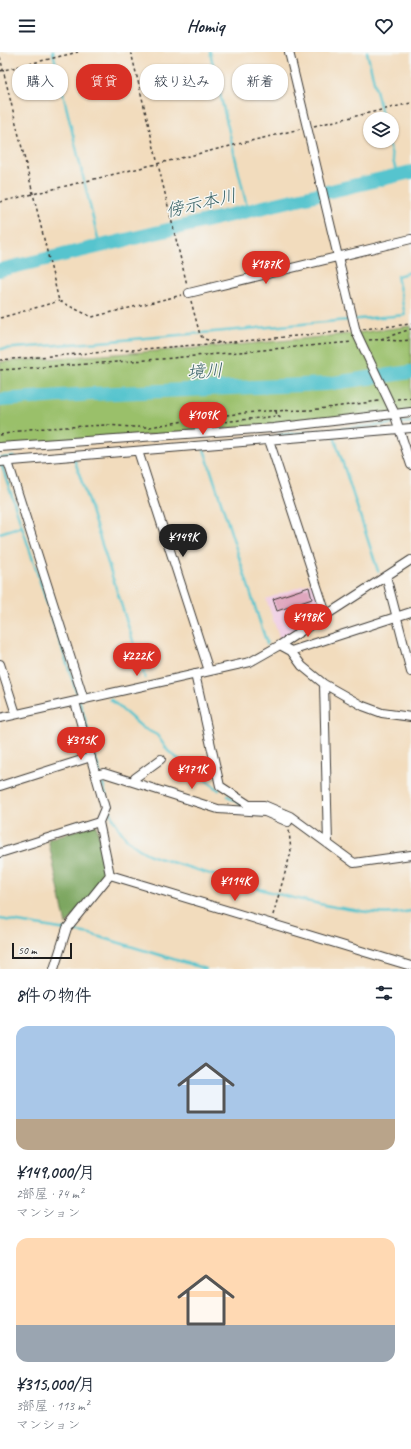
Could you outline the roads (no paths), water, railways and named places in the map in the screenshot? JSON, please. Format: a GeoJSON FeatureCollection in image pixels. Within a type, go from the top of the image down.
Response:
{"type":"FeatureCollection","features":[{"type":"Feature","properties":{"kind":"street"},"geometry":{"type":"LineString","coordinates":[[288,52],[356,331],[395,414],[411,465]]}},
{"type":"Feature","properties":{"kind":"street"},"geometry":{"type":"LineString","coordinates":[[189,293],[411,239]]}},
{"type":"Feature","properties":{"kind":"street"},"geometry":{"type":"LineString","coordinates":[[0,447],[272,428],[411,412]]}},
{"type":"Feature","properties":{"kind":"street"},"geometry":{"type":"LineString","coordinates":[[84,700],[4,462],[411,428]]}},
{"type":"Feature","properties":{"kind":"street"},"geometry":{"type":"LineString","coordinates":[[269,440],[326,614]]}},
{"type":"Feature","properties":{"kind":"street"},"geometry":{"type":"LineString","coordinates":[[138,451],[209,671]]}},
{"type":"Feature","properties":{"kind":"street"},"geometry":{"type":"LineString","coordinates":[[0,718],[250,662],[280,645],[411,560]]}},
{"type":"Feature","properties":{"kind":"street"},"geometry":{"type":"LineString","coordinates":[[386,576],[411,672]]}},
{"type":"Feature","properties":{"kind":"street"},"geometry":{"type":"LineString","coordinates":[[291,651],[411,612]]}},
{"type":"Feature","properties":{"kind":"street"},"geometry":{"type":"LineString","coordinates":[[280,645],[291,651],[302,666],[324,684],[373,711],[411,717]]}},
{"type":"Feature","properties":{"kind":"street"},"geometry":{"type":"LineString","coordinates":[[0,664],[16,714]]}},
{"type":"Feature","properties":{"kind":"street"},"geometry":{"type":"LineString","coordinates":[[195,674],[220,786],[248,808],[265,812],[288,822]]}},
{"type":"Feature","properties":{"kind":"street"},"geometry":{"type":"LineString","coordinates":[[324,684],[328,844]]}},
{"type":"Feature","properties":{"kind":"street"},"geometry":{"type":"LineString","coordinates":[[75,702],[105,808],[99,822],[110,874]]}},
{"type":"Feature","properties":{"kind":"street"},"geometry":{"type":"LineString","coordinates":[[0,786],[91,757]]}},
{"type":"Feature","properties":{"kind":"street"},"geometry":{"type":"LineString","coordinates":[[133,782],[134,778],[161,759]]}},
{"type":"Feature","properties":{"kind":"street"},"geometry":{"type":"LineString","coordinates":[[96,775],[104,773],[218,809],[248,808],[264,805],[285,814],[354,863],[411,855]]}},
{"type":"Feature","properties":{"kind":"street"},"geometry":{"type":"LineString","coordinates":[[0,853],[99,822]]}},
{"type":"Feature","properties":{"kind":"street"},"geometry":{"type":"LineString","coordinates":[[110,874],[411,966]]}},
{"type":"Feature","properties":{"kind":"street"},"geometry":{"type":"LineString","coordinates":[[54,969],[67,928],[110,874]]}},
{"type":"Feature","properties":{"kind":"waterway"},"geometry":{"type":"LineString","coordinates":[[53,52],[100,247]]}},
{"type":"Feature","properties":{"kind":"waterway"},"geometry":{"type":"LineString","coordinates":[[210,52],[248,211]]}},
{"type":"Feature","properties":{"kind":"waterway"},"geometry":{"type":"LineString","coordinates":[[367,52],[381,112]]}},
{"type":"Feature","properties":{"kind":"waterway"},"geometry":{"type":"LineString","coordinates":[[390,148],[397,175]]}},
{"type":"Feature","properties":{"kind":"waterway","name":"傍示本川"},"geometry":{"type":"LineString","coordinates":[[0,270],[411,172]]}},
{"type":"Feature","properties":{"kind":"waterway"},"geometry":{"type":"LineString","coordinates":[[0,349],[100,342],[405,315],[397,276],[411,272]]}},
{"type":"Feature","properties":{"kind":"waterway","name":"境川"},"geometry":{"type":"LineString","coordinates":[[0,400],[92,394],[326,384],[411,372]]}},
{"type":"Feature","properties":{"kind":"waterway"},"geometry":{"type":"LineString","coordinates":[[278,435],[411,422]]}},
{"type":"Feature","properties":{"kind":"waterway"},"geometry":{"type":"LineString","coordinates":[[334,436],[378,571]]}},
{"type":"Feature","properties":{"kind":"waterway"},"geometry":{"type":"LineString","coordinates":[[203,446],[267,644]]}},
{"type":"Feature","properties":{"kind":"waterway"},"geometry":{"type":"LineString","coordinates":[[0,458],[14,457]]}},
{"type":"Feature","properties":{"kind":"waterway"},"geometry":{"type":"LineString","coordinates":[[74,458],[145,678]]}},
{"type":"Feature","properties":{"kind":"waterway"},"geometry":{"type":"LineString","coordinates":[[1,463],[82,709],[110,810],[122,833],[127,839],[133,845],[155,857],[245,885],[290,897],[335,907],[373,913],[401,913],[411,911]]}},
{"type":"Feature","properties":{"kind":"waterway"},"geometry":{"type":"LineString","coordinates":[[0,533],[22,526]]}},
{"type":"Feature","properties":{"kind":"waterway"},"geometry":{"type":"LineString","coordinates":[[110,699],[143,728],[157,735],[168,751],[219,790]]}},
{"type":"Feature","properties":{"kind":"waterway"},"geometry":{"type":"LineString","coordinates":[[228,796],[243,806]]}},
{"type":"Feature","properties":{"kind":"waterway"},"geometry":{"type":"LineString","coordinates":[[0,919],[90,934],[206,969]]}}]}
